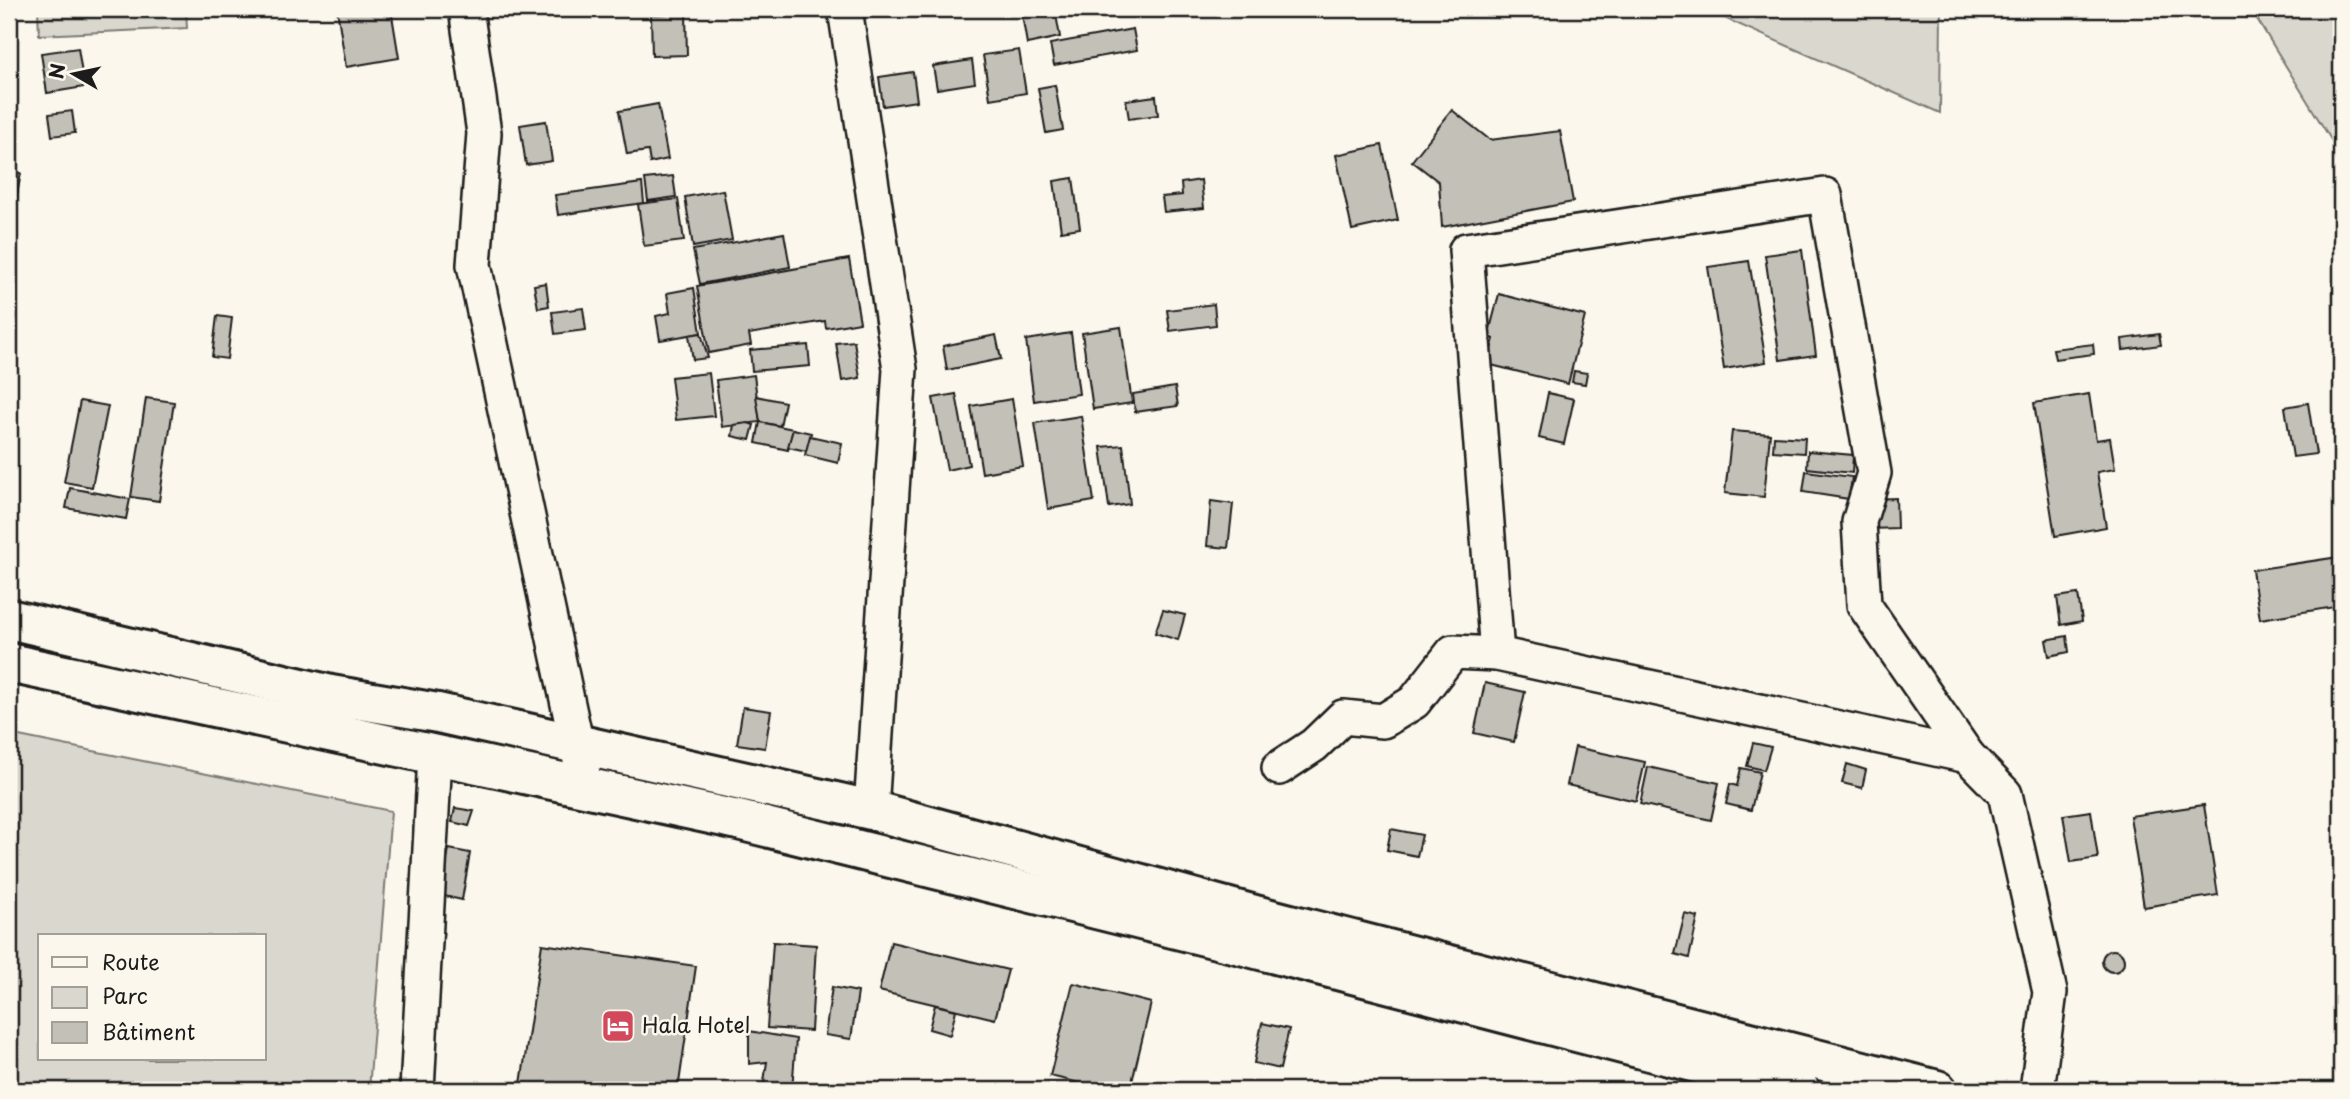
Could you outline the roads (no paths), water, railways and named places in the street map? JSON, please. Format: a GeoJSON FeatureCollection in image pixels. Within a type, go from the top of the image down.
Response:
{"type":"FeatureCollection","features":[{"type":"Feature","properties":{"kind":"main road"},"geometry":{"type":"LineString","coordinates":[[9,619],[331,695],[438,713],[871,810],[1268,918],[1937,1090]]}},
{"type":"Feature","properties":{"kind":"main road"},"geometry":{"type":"LineString","coordinates":[[89,680],[96,640]]}},
{"type":"Feature","properties":{"kind":"main road"},"geometry":{"type":"LineString","coordinates":[[9,663],[738,820],[1245,946],[1800,1090]]}},
{"type":"Feature","properties":{"kind":"street"},"geometry":{"type":"LineString","coordinates":[[466,9],[484,133],[474,265],[586,788]]}},
{"type":"Feature","properties":{"kind":"street"},"geometry":{"type":"LineString","coordinates":[[845,9],[901,369],[871,810]]}},
{"type":"Feature","properties":{"kind":"street"},"geometry":{"type":"LineString","coordinates":[[1497,654],[1466,250],[1825,195],[1874,472],[1859,522],[1864,605],[1968,756],[2006,794],[2050,992],[2037,1090]]}},
{"type":"Feature","properties":{"kind":"street"},"geometry":{"type":"LineString","coordinates":[[1279,768],[1314,745],[1343,717],[1383,721],[1414,702],[1453,652],[1497,654],[1968,756]]}},
{"type":"Feature","properties":{"kind":"street"},"geometry":{"type":"LineString","coordinates":[[417,1090],[435,756]]}},
{"type":"Feature","properties":{"kind":"place","name":"Hala Hotel"},"geometry":{"type":"Point","coordinates":[618,1026]}}]}
